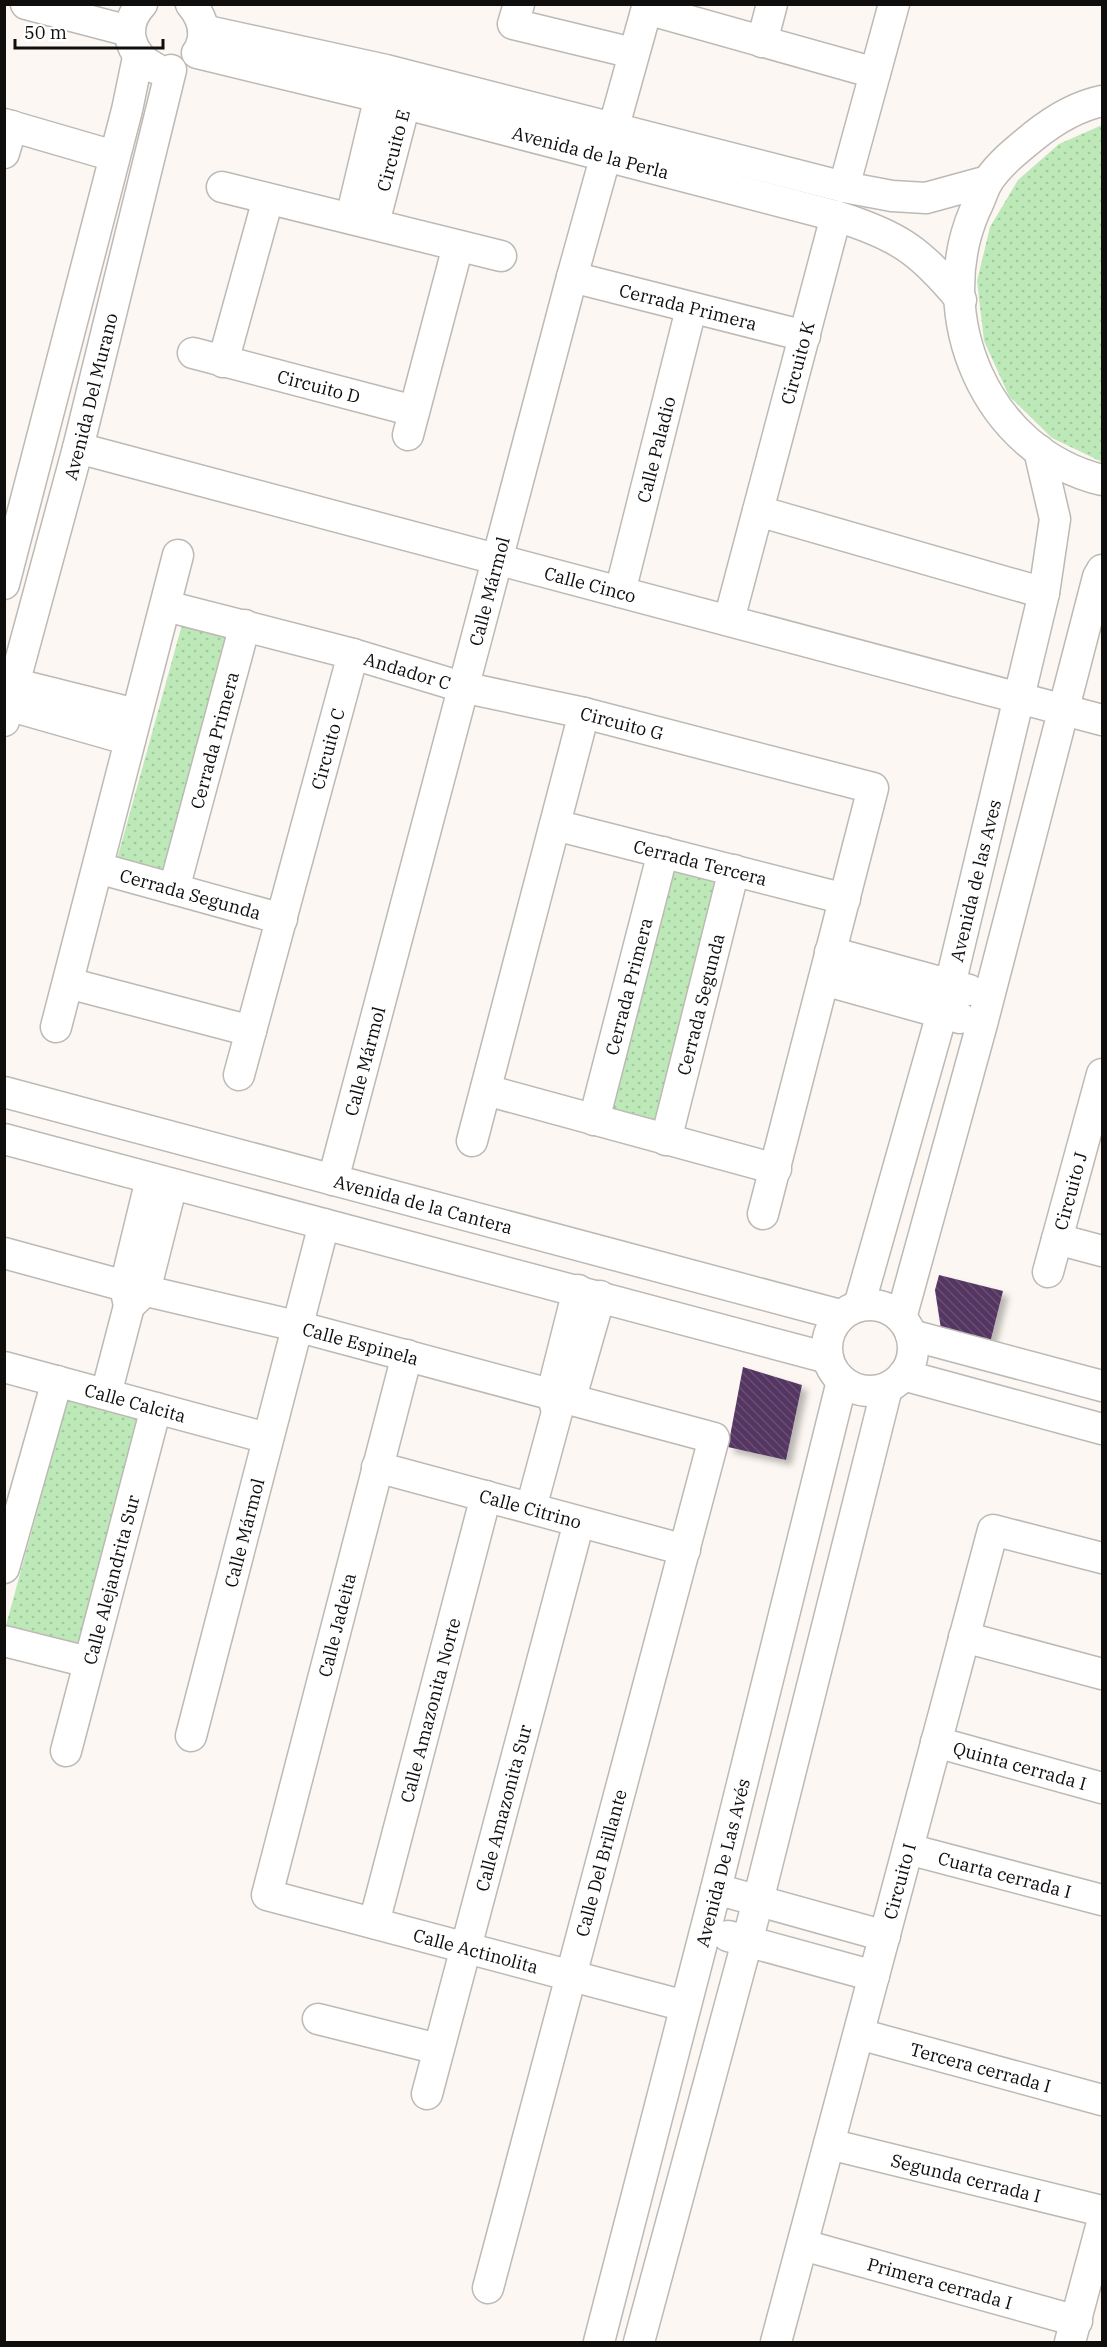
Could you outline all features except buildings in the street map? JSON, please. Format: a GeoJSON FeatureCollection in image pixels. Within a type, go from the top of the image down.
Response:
{"type":"FeatureCollection","features":[{"type":"Feature","properties":{"kind":"street"},"geometry":{"type":"LineString","coordinates":[[26,4],[137,21],[153,68],[171,70],[190,61],[197,29]]}},
{"type":"Feature","properties":{"kind":"street"},"geometry":{"type":"LineString","coordinates":[[519,4],[513,24],[633,53]]}},
{"type":"Feature","properties":{"kind":"street"},"geometry":{"type":"LineString","coordinates":[[762,42],[772,4]]}},
{"type":"Feature","properties":{"kind":"street"},"geometry":{"type":"LineString","coordinates":[[844,187],[894,4]]}},
{"type":"Feature","properties":{"kind":"street"},"geometry":{"type":"LineString","coordinates":[[647,7],[875,73]]}},
{"type":"Feature","properties":{"kind":"street","name":"Calle Mármol"},"geometry":{"type":"LineString","coordinates":[[333,1180],[462,687],[647,7]]}},
{"type":"Feature","properties":{"kind":"street","name":"Avenida Del Murano"},"geometry":{"type":"LineString","coordinates":[[4,584],[114,156],[137,21]]}},
{"type":"Feature","properties":{"kind":"street","name":"Avenida de la Perla"},"geometry":{"type":"LineString","coordinates":[[197,29],[395,87],[609,142],[892,196],[926,198],[988,181]]}},
{"type":"Feature","properties":{"kind":"street","name":"Avenida Del Murano"},"geometry":{"type":"LineString","coordinates":[[7,699],[78,448],[171,70]]}},
{"type":"Feature","properties":{"kind":"street","name":"Circuito E"},"geometry":{"type":"LineString","coordinates":[[362,221],[395,87]]}},
{"type":"Feature","properties":{"kind":"street"},"geometry":{"type":"LineString","coordinates":[[1102,101],[1051,122],[1015,151],[988,181],[969,225],[959,267],[967,350],[983,388],[1008,422],[1039,450],[1084,475],[1102,480]]}},
{"type":"Feature","properties":{"kind":"street"},"geometry":{"type":"LineString","coordinates":[[7,134],[114,156]]}},
{"type":"Feature","properties":{"kind":"street","name":"Avenida de la Perla"},"geometry":{"type":"LineString","coordinates":[[609,142],[883,231],[915,252],[937,271],[961,300]]}},
{"type":"Feature","properties":{"kind":"street"},"geometry":{"type":"LineString","coordinates":[[222,187],[501,256]]}},
{"type":"Feature","properties":{"kind":"street"},"geometry":{"type":"LineString","coordinates":[[224,362],[268,199]]}},
{"type":"Feature","properties":{"kind":"street","name":"Circuito K"},"geometry":{"type":"LineString","coordinates":[[729,620],[836,216]]}},
{"type":"Feature","properties":{"kind":"street","name":"Circuito D"},"geometry":{"type":"LineString","coordinates":[[193,353],[411,423],[458,246]]}},
{"type":"Feature","properties":{"kind":"street","name":"Cerrada Primera"},"geometry":{"type":"LineString","coordinates":[[572,277],[691,309],[805,336]]}},
{"type":"Feature","properties":{"kind":"street","name":"Calle Paladio"},"geometry":{"type":"LineString","coordinates":[[620,591],[691,309]]}},
{"type":"Feature","properties":{"kind":"street","name":"Calle Cinco"},"geometry":{"type":"LineString","coordinates":[[78,448],[1102,720]]}},
{"type":"Feature","properties":{"kind":"street","name":"Avenida de las Aves"},"geometry":{"type":"LineString","coordinates":[[850,1311],[946,999],[1044,593],[1055,519],[1039,450]]}},
{"type":"Feature","properties":{"kind":"street"},"geometry":{"type":"LineString","coordinates":[[758,511],[1044,593]]}},
{"type":"Feature","properties":{"kind":"street"},"geometry":{"type":"LineString","coordinates":[[56,1027],[178,555]]}},
{"type":"Feature","properties":{"kind":"street"},"geometry":{"type":"LineString","coordinates":[[639,2343],[895,1381],[910,1363],[913,1349],[906,1326],[1065,709],[1097,602],[1102,570]]}},
{"type":"Feature","properties":{"kind":"street"},"geometry":{"type":"LineString","coordinates":[[165,606],[353,654]]}},
{"type":"Feature","properties":{"kind":"street","name":"Cerrada Primera"},"geometry":{"type":"LineString","coordinates":[[174,889],[245,625]]}},
{"type":"Feature","properties":{"kind":"street","name":"Andador C"},"geometry":{"type":"LineString","coordinates":[[353,654],[462,687],[584,713]]}},
{"type":"Feature","properties":{"kind":"street","name":"Circuito C"},"geometry":{"type":"LineString","coordinates":[[239,1075],[353,654]]}},
{"type":"Feature","properties":{"kind":"street"},"geometry":{"type":"LineString","coordinates":[[7,699],[133,727]]}},
{"type":"Feature","properties":{"kind":"street","name":"Circuito G"},"geometry":{"type":"LineString","coordinates":[[472,1141],[584,713],[873,788],[777,1169],[763,1214]]}},
{"type":"Feature","properties":{"kind":"street","name":"Cerrada Tercera"},"geometry":{"type":"LineString","coordinates":[[555,825],[844,899]]}},
{"type":"Feature","properties":{"kind":"street","name":"Cerrada Primera"},"geometry":{"type":"LineString","coordinates":[[594,1120],[663,852]]}},
{"type":"Feature","properties":{"kind":"street","name":"Cerrada Segunda"},"geometry":{"type":"LineString","coordinates":[[98,868],[282,919]]}},
{"type":"Feature","properties":{"kind":"street","name":"Cerrada Segunda"},"geometry":{"type":"LineString","coordinates":[[666,1140],[734,870]]}},
{"type":"Feature","properties":{"kind":"street"},"geometry":{"type":"LineString","coordinates":[[827,966],[946,999],[982,1024]]}},
{"type":"Feature","properties":{"kind":"street"},"geometry":{"type":"LineString","coordinates":[[68,983],[250,1030]]}},
{"type":"Feature","properties":{"kind":"street"},"geometry":{"type":"LineString","coordinates":[[946,999],[990,995]]}},
{"type":"Feature","properties":{"kind":"street","name":"Circuito J"},"geometry":{"type":"LineString","coordinates":[[1048,1272],[1102,1074]]}},
{"type":"Feature","properties":{"kind":"street"},"geometry":{"type":"LineString","coordinates":[[486,1090],[777,1169]]}},
{"type":"Feature","properties":{"kind":"street","name":"Avenida de la Cantera"},"geometry":{"type":"LineString","coordinates":[[4,1092],[333,1180],[850,1311]]}},
{"type":"Feature","properties":{"kind":"street"},"geometry":{"type":"LineString","coordinates":[[4,1139],[590,1293],[835,1369],[863,1391],[895,1381],[1102,1429]]}},
{"type":"Feature","properties":{"kind":"street"},"geometry":{"type":"LineString","coordinates":[[106,1394],[162,1182]]}},
{"type":"Feature","properties":{"kind":"street","name":"Calle Mármol"},"geometry":{"type":"LineString","coordinates":[[191,1737],[324,1224]]}},
{"type":"Feature","properties":{"kind":"street","name":"Circuito J"},"geometry":{"type":"LineString","coordinates":[[1057,1239],[1102,1251]]}},
{"type":"Feature","properties":{"kind":"street","name":"Calle Espinela"},"geometry":{"type":"LineString","coordinates":[[4,1253],[133,1294],[296,1326],[407,1355],[560,1401],[714,1438]]}},
{"type":"Feature","properties":{"kind":"street"},"geometry":{"type":"LineString","coordinates":[[531,1508],[590,1293]]}},
{"type":"Feature","properties":{"kind":"street"},"geometry":{"type":"LineString","coordinates":[[835,1369],[827,1344],[831,1330],[850,1311],[874,1305],[889,1309],[906,1326],[1102,1386]]}},
{"type":"Feature","properties":{"kind":"street","name":"Calle Jadeita"},"geometry":{"type":"LineString","coordinates":[[267,1895],[407,1355]]}},
{"type":"Feature","properties":{"kind":"street","name":"Calle Calcita"},"geometry":{"type":"LineString","coordinates":[[4,1367],[267,1438]]}},
{"type":"Feature","properties":{"kind":"street","name":"Avenida De Las Avés"},"geometry":{"type":"LineString","coordinates":[[599,2343],[716,1889],[835,1369]]}},
{"type":"Feature","properties":{"kind":"street"},"geometry":{"type":"LineString","coordinates":[[4,1568],[57,1381]]}},
{"type":"Feature","properties":{"kind":"street","name":"Calle Alejandrita Sur"},"geometry":{"type":"LineString","coordinates":[[66,1751],[156,1408]]}},
{"type":"Feature","properties":{"kind":"street","name":"Calle Del Brillante"},"geometry":{"type":"LineString","coordinates":[[488,2288],[714,1438]]}},
{"type":"Feature","properties":{"kind":"street","name":"Calle Citrino"},"geometry":{"type":"LineString","coordinates":[[377,1467],[685,1550]]}},
{"type":"Feature","properties":{"kind":"street","name":"Calle Amazonita Norte"},"geometry":{"type":"LineString","coordinates":[[374,1923],[486,1496]]}},
{"type":"Feature","properties":{"kind":"street","name":"Calle Amazonita Sur"},"geometry":{"type":"LineString","coordinates":[[427,2094],[579,1522]]}},
{"type":"Feature","properties":{"kind":"street","name":"Circuito I"},"geometry":{"type":"LineString","coordinates":[[776,2343],[993,1530],[1102,1558]]}},
{"type":"Feature","properties":{"kind":"street"},"geometry":{"type":"LineString","coordinates":[[964,1637],[1102,1674]]}},
{"type":"Feature","properties":{"kind":"street"},"geometry":{"type":"LineString","coordinates":[[4,1641],[88,1662]]}},
{"type":"Feature","properties":{"kind":"street","name":"Quinta cerrada I"},"geometry":{"type":"LineString","coordinates":[[936,1742],[1102,1788]]}},
{"type":"Feature","properties":{"kind":"street","name":"Cuarta cerrada I"},"geometry":{"type":"LineString","coordinates":[[908,1849],[1102,1900]]}},
{"type":"Feature","properties":{"kind":"street"},"geometry":{"type":"LineString","coordinates":[[716,1889],[885,1936]]}},
{"type":"Feature","properties":{"kind":"street","name":"Calle Actinolita"},"geometry":{"type":"LineString","coordinates":[[267,1895],[685,2007]]}},
{"type":"Feature","properties":{"kind":"street"},"geometry":{"type":"LineString","coordinates":[[705,1929],[874,1976]]}},
{"type":"Feature","properties":{"kind":"street"},"geometry":{"type":"LineString","coordinates":[[318,2019],[438,2049]]}},
{"type":"Feature","properties":{"kind":"street","name":"Tercera cerrada I"},"geometry":{"type":"LineString","coordinates":[[858,2034],[1102,2100]]}},
{"type":"Feature","properties":{"kind":"street","name":"Segunda cerrada I"},"geometry":{"type":"LineString","coordinates":[[830,2144],[1102,2211]]}},
{"type":"Feature","properties":{"kind":"street"},"geometry":{"type":"LineString","coordinates":[[1073,2332],[1102,2223]]}},
{"type":"Feature","properties":{"kind":"street","name":"Primera cerrada I"},"geometry":{"type":"LineString","coordinates":[[802,2245],[1073,2332]]}},
{"type":"Feature","properties":{"kind":"green space"},"geometry":{"type":"Polygon","coordinates":[[[1102,125],[1102,462],[1052,438],[1009,396],[984,341],[977,281],[990,227],[1018,180],[1059,144],[1102,125]]]}},
{"type":"Feature","properties":{"kind":"green space"},"geometry":{"type":"Polygon","coordinates":[[[183,621],[232,635],[166,877],[116,863],[183,621]]]}},
{"type":"Feature","properties":{"kind":"green space"},"geometry":{"type":"Polygon","coordinates":[[[671,866],[723,879],[659,1125],[607,1111],[671,866]]]}},
{"type":"Feature","properties":{"kind":"green space"},"geometry":{"type":"Polygon","coordinates":[[[68,1398],[143,1419],[80,1649],[5,1629],[68,1398]]]}}]}
